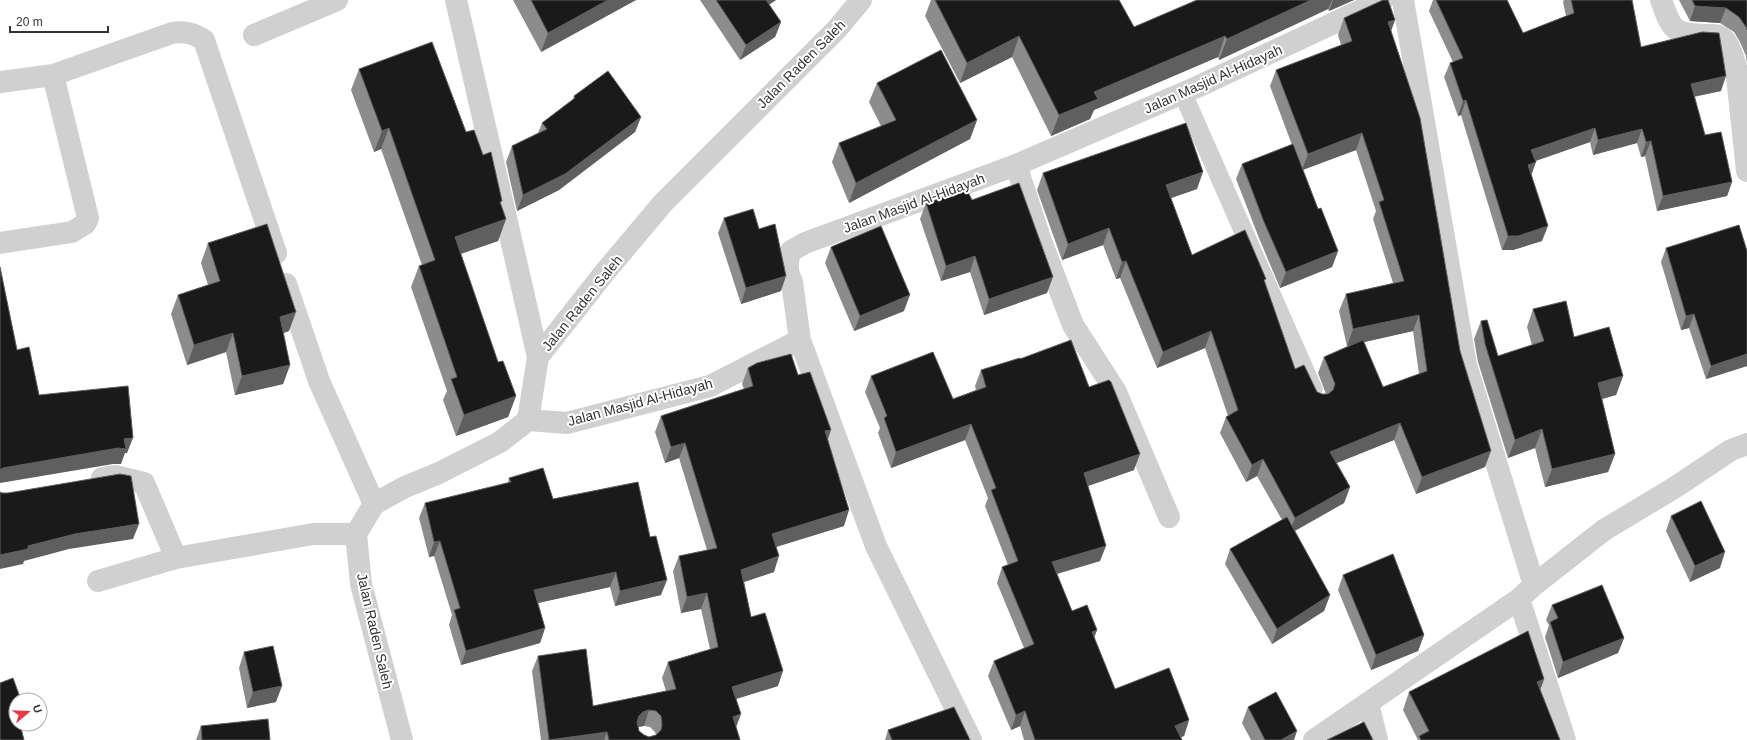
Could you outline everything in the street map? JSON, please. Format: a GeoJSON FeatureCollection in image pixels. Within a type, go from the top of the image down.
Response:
{"type":"FeatureCollection","features":[{"type":"Feature","properties":{"kind":"street"},"geometry":{"type":"LineString","coordinates":[[254,35],[337,0]]}},
{"type":"Feature","properties":{"kind":"street"},"geometry":{"type":"LineString","coordinates":[[456,0],[538,357]]}},
{"type":"Feature","properties":{"kind":"street","name":"Jalan Raden Saleh"},"geometry":{"type":"LineString","coordinates":[[528,420],[538,357],[663,203],[837,29],[861,0]]}},
{"type":"Feature","properties":{"kind":"street","name":"Jalan Masjid Al-Hidayah"},"geometry":{"type":"LineString","coordinates":[[528,420],[567,423],[710,386],[800,340],[792,282],[788,272],[788,260],[791,251],[805,243],[1016,165],[1183,94],[1383,0]]}},
{"type":"Feature","properties":{"kind":"street"},"geometry":{"type":"LineString","coordinates":[[1403,0],[1466,365],[1565,740]]}},
{"type":"Feature","properties":{"kind":"street"},"geometry":{"type":"LineString","coordinates":[[1661,0],[1675,29],[1682,33],[1716,35],[1722,38],[1732,54],[1736,67],[1747,166]]}},
{"type":"Feature","properties":{"kind":"street"},"geometry":{"type":"LineString","coordinates":[[0,82],[53,75],[172,33],[184,31],[192,33],[204,40],[319,381],[374,504]]}},
{"type":"Feature","properties":{"kind":"street"},"geometry":{"type":"LineString","coordinates":[[0,242],[72,232],[85,224],[88,218],[53,75]]}},
{"type":"Feature","properties":{"kind":"street"},"geometry":{"type":"LineString","coordinates":[[1016,165],[1041,241],[1073,325],[1116,392],[1169,517]]}},
{"type":"Feature","properties":{"kind":"street"},"geometry":{"type":"LineString","coordinates":[[800,340],[876,546],[971,740]]}},
{"type":"Feature","properties":{"kind":"street"},"geometry":{"type":"LineString","coordinates":[[98,581],[176,558],[313,534],[356,534],[374,504],[405,487],[439,473],[500,442],[528,420]]}},
{"type":"Feature","properties":{"kind":"street"},"geometry":{"type":"LineString","coordinates":[[1314,740],[1526,592],[1604,530],[1674,488],[1731,450],[1747,444]]}},
{"type":"Feature","properties":{"kind":"street"},"geometry":{"type":"LineString","coordinates":[[84,481],[115,476],[144,483],[176,558]]}},
{"type":"Feature","properties":{"kind":"street","name":"Jalan Raden Saleh"},"geometry":{"type":"LineString","coordinates":[[356,534],[361,584],[402,740]]}},
{"type":"Feature","properties":{"kind":"street"},"geometry":{"type":"LineString","coordinates":[[1368,703],[1377,740]]}},
{"type":"Feature","properties":{"kind":"lane"},"geometry":{"type":"LineString","coordinates":[[1183,94],[1318,400]]}},
{"type":"Feature","properties":{"kind":"building"},"geometry":{"type":"Polygon","coordinates":[[[531,0],[608,0],[548,33],[531,0]]]}},
{"type":"Feature","properties":{"kind":"building"},"geometry":{"type":"Polygon","coordinates":[[[716,0],[766,0],[781,22],[746,45],[716,0]]]}},
{"type":"Feature","properties":{"kind":"building"},"geometry":{"type":"Polygon","coordinates":[[[935,0],[1119,0],[1134,27],[1197,0],[1311,0],[1227,39],[1225,36],[1094,92],[1098,99],[1059,115],[1019,36],[967,63],[935,0]]]}},
{"type":"Feature","properties":{"kind":"building"},"geometry":{"type":"Polygon","coordinates":[[[1383,0],[1388,0],[1395,20],[1388,22],[1420,118],[1460,351],[1491,451],[1422,477],[1400,423],[1330,452],[1350,487],[1295,518],[1263,459],[1252,465],[1226,417],[1238,410],[1211,331],[1163,352],[1126,261],[1122,262],[1109,228],[1068,244],[1043,173],[1186,123],[1203,172],[1166,185],[1192,255],[1245,230],[1266,279],[1264,280],[1295,369],[1304,365],[1317,392],[1328,394],[1333,390],[1335,384],[1324,357],[1363,340],[1383,387],[1427,371],[1419,315],[1353,329],[1346,294],[1404,281],[1379,202],[1384,200],[1362,133],[1308,154],[1276,70],[1352,41],[1344,18],[1383,0]]]}},
{"type":"Feature","properties":{"kind":"building"},"geometry":{"type":"Polygon","coordinates":[[[1436,0],[1507,0],[1523,33],[1574,13],[1571,0],[1632,0],[1641,47],[1702,32],[1719,33],[1726,76],[1691,84],[1705,135],[1721,132],[1732,182],[1663,196],[1651,141],[1646,142],[1642,129],[1598,140],[1595,128],[1531,150],[1536,162],[1528,165],[1548,226],[1518,236],[1508,236],[1466,100],[1463,101],[1450,63],[1463,58],[1436,0]]]}},
{"type":"Feature","properties":{"kind":"building"},"geometry":{"type":"Polygon","coordinates":[[[1692,0],[1747,0],[1747,30],[1739,17],[1726,8],[1695,6],[1692,0]]]}},
{"type":"Feature","properties":{"kind":"building"},"geometry":{"type":"Polygon","coordinates":[[[432,42],[466,132],[474,130],[483,155],[491,152],[502,201],[500,202],[506,219],[455,237],[498,362],[503,361],[516,396],[464,415],[451,379],[457,377],[419,266],[435,260],[389,128],[382,131],[359,69],[432,42]]]}},
{"type":"Feature","properties":{"kind":"building"},"geometry":{"type":"Polygon","coordinates":[[[941,50],[977,120],[856,183],[839,143],[896,120],[877,83],[941,50]]]}},
{"type":"Feature","properties":{"kind":"building"},"geometry":{"type":"Polygon","coordinates":[[[608,71],[641,117],[565,174],[523,195],[512,146],[547,129],[542,123],[575,98],[574,96],[608,71]]]}},
{"type":"Feature","properties":{"kind":"building"},"geometry":{"type":"Polygon","coordinates":[[[1293,144],[1318,209],[1321,208],[1338,251],[1286,272],[1264,222],[1242,164],[1293,144]]]}},
{"type":"Feature","properties":{"kind":"building"},"geometry":{"type":"Polygon","coordinates":[[[1019,183],[1053,277],[989,299],[975,256],[946,266],[926,203],[967,190],[972,200],[1019,183]]]}},
{"type":"Feature","properties":{"kind":"building"},"geometry":{"type":"Polygon","coordinates":[[[753,209],[759,229],[775,224],[786,276],[746,288],[724,218],[753,209]]]}},
{"type":"Feature","properties":{"kind":"building"},"geometry":{"type":"Polygon","coordinates":[[[267,224],[296,312],[280,317],[290,365],[242,376],[233,333],[194,345],[178,295],[220,281],[208,243],[267,224]]]}},
{"type":"Feature","properties":{"kind":"building"},"geometry":{"type":"Polygon","coordinates":[[[1739,225],[1747,251],[1747,354],[1711,366],[1694,314],[1686,316],[1666,248],[1739,225]]]}},
{"type":"Feature","properties":{"kind":"building"},"geometry":{"type":"Polygon","coordinates":[[[881,226],[910,295],[860,316],[831,247],[881,226]]]}},
{"type":"Feature","properties":{"kind":"building"},"geometry":{"type":"Polygon","coordinates":[[[0,267],[17,350],[29,347],[39,395],[128,386],[133,438],[124,439],[126,449],[118,448],[3,468],[0,470],[0,267]]]}},
{"type":"Feature","properties":{"kind":"building"},"geometry":{"type":"Polygon","coordinates":[[[1566,301],[1574,337],[1609,327],[1623,376],[1598,383],[1615,454],[1552,469],[1542,429],[1515,440],[1485,344],[1481,321],[1487,320],[1498,356],[1544,341],[1533,309],[1566,301]]]}},
{"type":"Feature","properties":{"kind":"building"},"geometry":{"type":"Polygon","coordinates":[[[1071,340],[1089,387],[1109,380],[1111,382],[1140,454],[1084,473],[1106,546],[1052,562],[1072,611],[1087,605],[1097,630],[1092,632],[1115,689],[1169,668],[1189,720],[1175,726],[1182,740],[1035,740],[1025,711],[1016,715],[994,661],[1034,644],[1002,567],[1018,561],[991,490],[996,488],[971,424],[896,452],[884,418],[887,416],[871,376],[933,352],[953,399],[986,387],[981,370],[1020,359],[1071,340]]]}},
{"type":"Feature","properties":{"kind":"building"},"geometry":{"type":"Polygon","coordinates":[[[791,354],[798,375],[810,372],[831,430],[825,431],[849,510],[772,534],[779,556],[741,570],[751,617],[765,613],[783,671],[732,687],[741,714],[733,717],[740,740],[609,740],[607,732],[549,740],[538,656],[586,649],[593,706],[676,689],[668,662],[718,647],[707,593],[687,597],[679,556],[717,548],[685,443],[671,447],[661,416],[753,386],[748,368],[757,363],[791,354]],[[649,710],[643,712],[639,716],[637,722],[639,731],[649,737],[656,735],[661,730],[661,716],[656,711],[649,710]]]}},
{"type":"Feature","properties":{"kind":"building"},"geometry":{"type":"Polygon","coordinates":[[[543,468],[553,499],[638,482],[650,537],[656,536],[667,580],[620,591],[616,572],[534,590],[545,628],[466,651],[454,610],[460,608],[440,541],[434,542],[425,503],[511,482],[509,478],[543,468]]]}},
{"type":"Feature","properties":{"kind":"building"},"geometry":{"type":"Polygon","coordinates":[[[120,474],[131,476],[139,524],[75,534],[28,546],[28,549],[0,555],[0,492],[8,493],[120,474]]]}},
{"type":"Feature","properties":{"kind":"building"},"geometry":{"type":"Polygon","coordinates":[[[1701,501],[1725,552],[1695,566],[1671,516],[1701,501]]]}},
{"type":"Feature","properties":{"kind":"building"},"geometry":{"type":"Polygon","coordinates":[[[1287,517],[1330,595],[1277,629],[1230,549],[1287,517]]]}},
{"type":"Feature","properties":{"kind":"building"},"geometry":{"type":"Polygon","coordinates":[[[1393,554],[1424,635],[1376,655],[1343,575],[1393,554]]]}},
{"type":"Feature","properties":{"kind":"building"},"geometry":{"type":"Polygon","coordinates":[[[1602,585],[1624,638],[1563,662],[1550,622],[1558,618],[1552,605],[1602,585]]]}},
{"type":"Feature","properties":{"kind":"building"},"geometry":{"type":"Polygon","coordinates":[[[1528,631],[1544,679],[1537,682],[1560,740],[1421,740],[1419,736],[1429,731],[1409,692],[1528,631]]]}},
{"type":"Feature","properties":{"kind":"building"},"geometry":{"type":"Polygon","coordinates":[[[273,646],[282,686],[253,692],[244,652],[273,646]]]}},
{"type":"Feature","properties":{"kind":"building"},"geometry":{"type":"Polygon","coordinates":[[[13,678],[18,692],[8,692],[8,732],[22,732],[24,740],[0,740],[0,683],[13,678]]]}},
{"type":"Feature","properties":{"kind":"building"},"geometry":{"type":"Polygon","coordinates":[[[1276,692],[1297,731],[1281,740],[1265,740],[1248,707],[1276,692]]]}},
{"type":"Feature","properties":{"kind":"building"},"geometry":{"type":"Polygon","coordinates":[[[954,707],[970,740],[892,740],[888,730],[954,707]]]}},
{"type":"Feature","properties":{"kind":"building"},"geometry":{"type":"Polygon","coordinates":[[[268,719],[270,740],[202,740],[201,726],[268,719]]]}},
{"type":"Feature","properties":{"kind":"building"},"geometry":{"type":"Polygon","coordinates":[[[1364,722],[1373,740],[1327,740],[1364,722]]]}}]}
